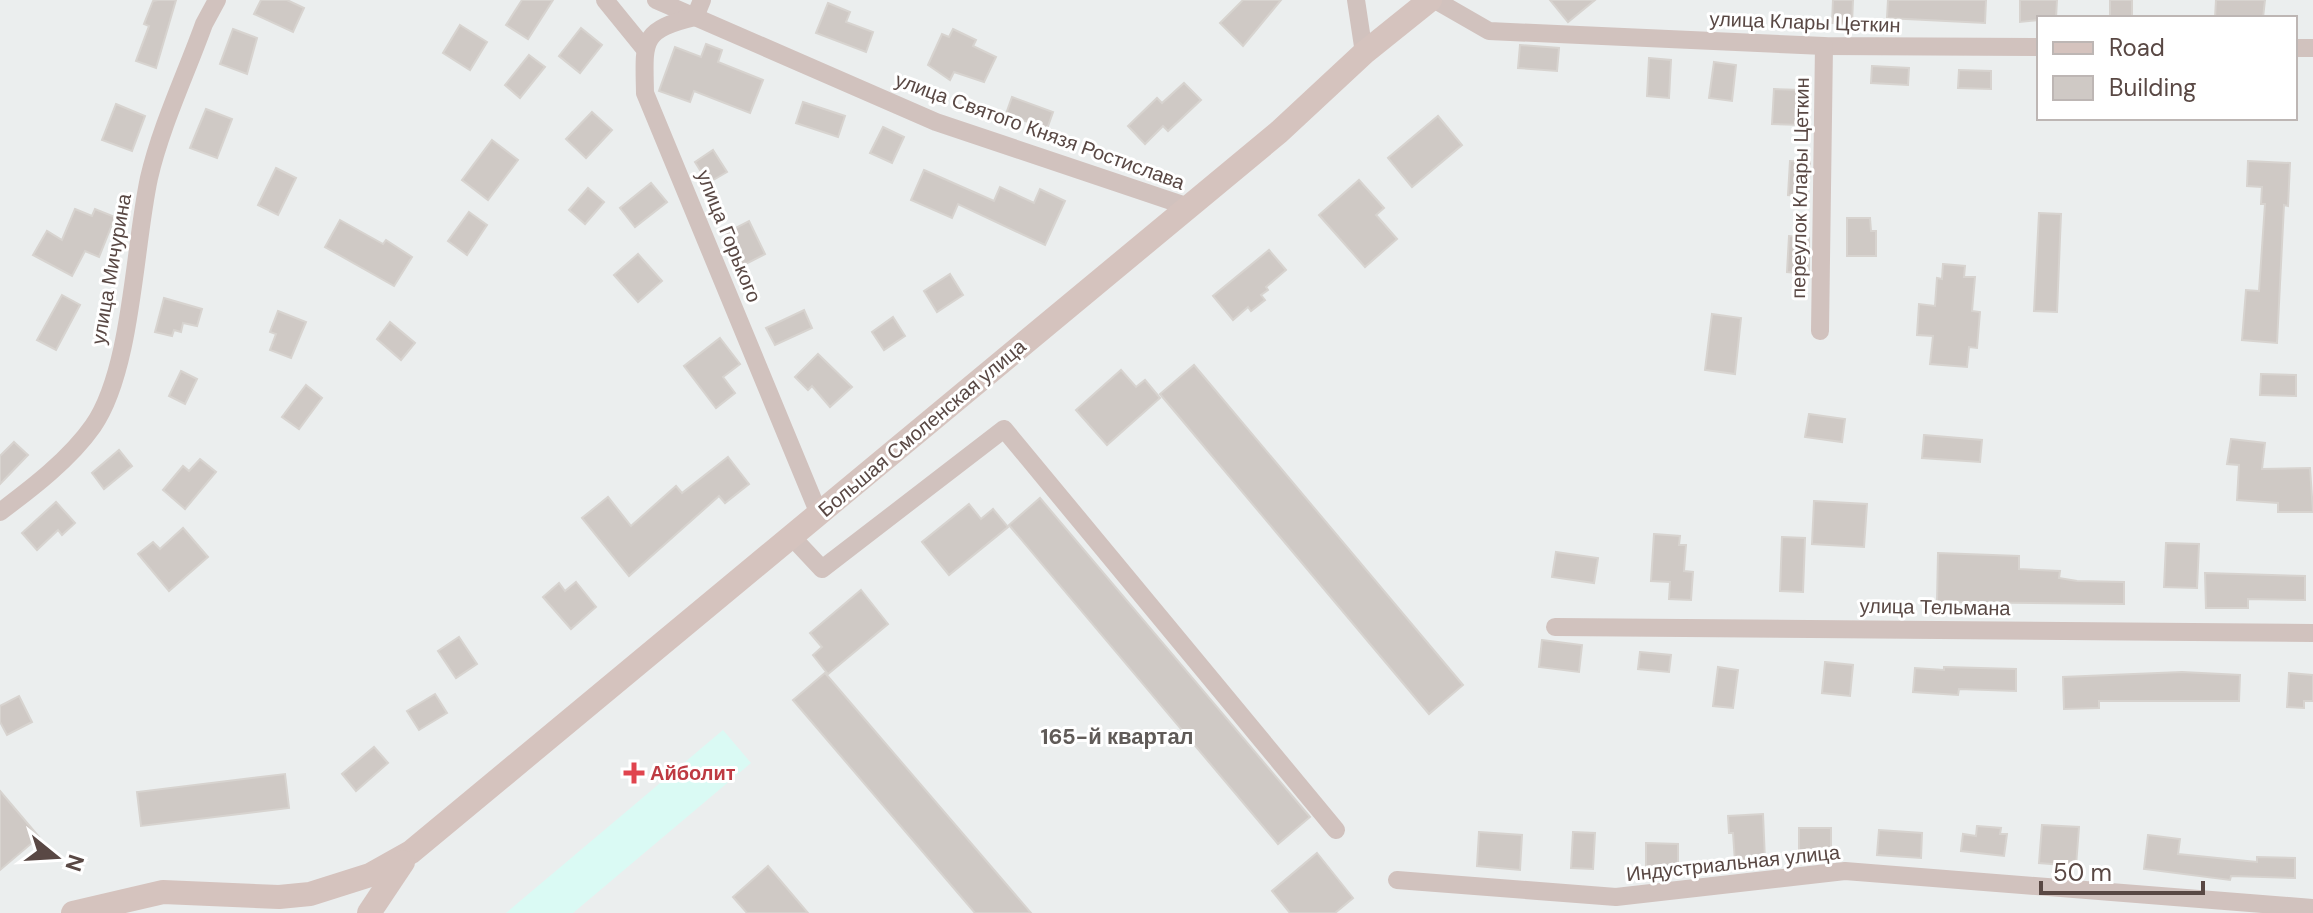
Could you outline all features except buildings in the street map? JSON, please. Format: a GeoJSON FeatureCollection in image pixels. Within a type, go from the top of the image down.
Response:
{"type":"FeatureCollection","features":[{"type":"Feature","properties":{"kind":"main road","name":"Большая Смоленская улица"},"geometry":{"type":"LineString","coordinates":[[73,913],[163,892],[279,897],[310,894],[370,875],[411,852],[1279,132],[1364,53],[1432,0]]}},
{"type":"Feature","properties":{"kind":"main road","name":"Большая Смоленская улица"},"geometry":{"type":"LineString","coordinates":[[369,913],[386,883],[411,852]]}},
{"type":"Feature","properties":{"kind":"main road"},"geometry":{"type":"LineString","coordinates":[[219,893],[259,913]]}},
{"type":"Feature","properties":{"kind":"street","name":"улица Мичурина"},"geometry":{"type":"LineString","coordinates":[[0,512],[35,486],[92,428],[103,410],[125,327],[150,176],[204,24],[217,0]]}},
{"type":"Feature","properties":{"kind":"street"},"geometry":{"type":"LineString","coordinates":[[605,0],[644,48],[662,25],[698,8]]}},
{"type":"Feature","properties":{"kind":"street","name":"улица Святого Князя Ростислава"},"geometry":{"type":"LineString","coordinates":[[656,0],[698,8],[936,122],[1189,207]]}},
{"type":"Feature","properties":{"kind":"street"},"geometry":{"type":"LineString","coordinates":[[1356,0],[1364,53]]}},
{"type":"Feature","properties":{"kind":"street","name":"улица Клары Цеткин"},"geometry":{"type":"LineString","coordinates":[[1432,0],[1489,31],[1824,46],[2037,47]]}},
{"type":"Feature","properties":{"kind":"street","name":"переулок Клары Цеткин"},"geometry":{"type":"LineString","coordinates":[[1820,331],[1824,46]]}},
{"type":"Feature","properties":{"kind":"street","name":"улица Горького"},"geometry":{"type":"LineString","coordinates":[[644,48],[645,93],[819,514]]}},
{"type":"Feature","properties":{"kind":"street"},"geometry":{"type":"LineString","coordinates":[[792,537],[822,569],[1004,429],[1336,830]]}},
{"type":"Feature","properties":{"kind":"street","name":"улица Тельмана"},"geometry":{"type":"LineString","coordinates":[[1555,627],[2313,633]]}},
{"type":"Feature","properties":{"kind":"street","name":"Индустриальная улица"},"geometry":{"type":"LineString","coordinates":[[1397,880],[1616,897],[1845,871],[2313,908]]}},
{"type":"Feature","properties":{"kind":"shaded area"},"geometry":{"type":"Polygon","coordinates":[[[723,730],[751,763],[573,913],[506,913],[723,730]]]}},
{"type":"Feature","properties":{"kind":"place","name":"Айболит"},"geometry":{"type":"Point","coordinates":[634,773]}},
{"type":"Feature","properties":{"kind":"district","name":"165-й квартал"},"geometry":{"type":"Point","coordinates":[1117,736]}}]}
